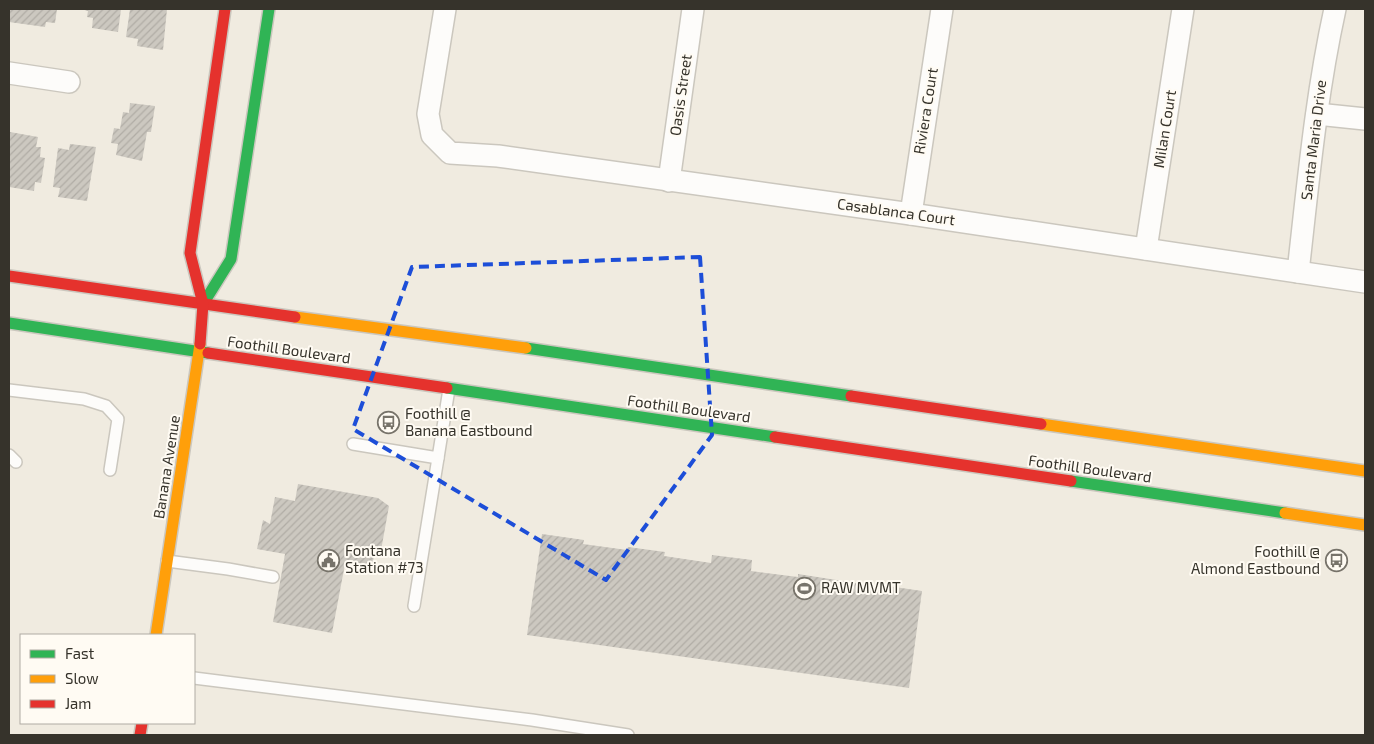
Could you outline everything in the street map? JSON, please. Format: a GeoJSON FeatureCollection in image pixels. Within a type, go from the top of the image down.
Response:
{"type":"FeatureCollection","features":[{"type":"Feature","properties":{"kind":"main road","name":"Banana Avenue"},"geometry":{"type":"LineString","coordinates":[[156,634],[200,352],[203,304],[190,253],[225,9]]}},
{"type":"Feature","properties":{"kind":"main road","name":"Banana Avenue"},"geometry":{"type":"LineString","coordinates":[[203,304],[231,259],[269,9]]}},
{"type":"Feature","properties":{"kind":"main road"},"geometry":{"type":"LineString","coordinates":[[9,276],[479,342],[1365,471]]}},
{"type":"Feature","properties":{"kind":"main road","name":"Foothill Boulevard"},"geometry":{"type":"LineString","coordinates":[[9,324],[1365,525]]}},
{"type":"Feature","properties":{"kind":"street","name":"Casablanca Court"},"geometry":{"type":"LineString","coordinates":[[445,9],[428,114],[432,135],[450,153],[498,156],[911,214],[1365,282]]}},
{"type":"Feature","properties":{"kind":"street","name":"Oasis Street"},"geometry":{"type":"LineString","coordinates":[[669,181],[693,9]]}},
{"type":"Feature","properties":{"kind":"street","name":"Riviera Court"},"geometry":{"type":"LineString","coordinates":[[911,214],[942,9]]}},
{"type":"Feature","properties":{"kind":"street","name":"Milan Court"},"geometry":{"type":"LineString","coordinates":[[1146,249],[1183,9]]}},
{"type":"Feature","properties":{"kind":"street","name":"Santa Maria Drive"},"geometry":{"type":"LineString","coordinates":[[1298,272],[1326,49],[1335,9]]}},
{"type":"Feature","properties":{"kind":"street"},"geometry":{"type":"LineString","coordinates":[[9,73],[69,82]]}},
{"type":"Feature","properties":{"kind":"street"},"geometry":{"type":"LineString","coordinates":[[1317,114],[1365,119]]}},
{"type":"Feature","properties":{"kind":"lane"},"geometry":{"type":"LineString","coordinates":[[414,606],[449,389]]}},
{"type":"Feature","properties":{"kind":"lane"},"geometry":{"type":"LineString","coordinates":[[9,390],[84,400],[106,406],[118,419],[110,470]]}},
{"type":"Feature","properties":{"kind":"lane"},"geometry":{"type":"LineString","coordinates":[[353,444],[438,458]]}},
{"type":"Feature","properties":{"kind":"lane"},"geometry":{"type":"LineString","coordinates":[[167,561],[273,577]]}},
{"type":"Feature","properties":{"kind":"lane"},"geometry":{"type":"LineString","coordinates":[[195,678],[532,720],[628,735]]}},
{"type":"Feature","properties":{"kind":"highlighted area"},"geometry":{"type":"Polygon","coordinates":[[[700,257],[712,435],[606,580],[353,429],[412,267],[700,257]]]}},
{"type":"Feature","properties":{"kind":"building"},"geometry":{"type":"Polygon","coordinates":[[[9,9],[57,9],[55,23],[46,22],[45,27],[9,22],[9,9]]]}},
{"type":"Feature","properties":{"kind":"building"},"geometry":{"type":"Polygon","coordinates":[[[81,9],[121,9],[118,32],[92,28],[93,18],[87,17],[88,11],[81,9]]]}},
{"type":"Feature","properties":{"kind":"building"},"geometry":{"type":"Polygon","coordinates":[[[130,9],[167,9],[163,50],[137,46],[138,39],[126,37],[130,9]]]}},
{"type":"Feature","properties":{"kind":"building"},"geometry":{"type":"Polygon","coordinates":[[[130,103],[155,106],[151,132],[147,132],[142,161],[116,155],[118,144],[111,143],[114,128],[120,129],[123,112],[129,113],[130,103]]]}},
{"type":"Feature","properties":{"kind":"building"},"geometry":{"type":"Polygon","coordinates":[[[10,132],[38,137],[36,147],[41,147],[40,157],[45,158],[41,183],[35,182],[34,191],[9,187],[10,132]]]}},
{"type":"Feature","properties":{"kind":"building"},"geometry":{"type":"Polygon","coordinates":[[[70,144],[96,147],[87,201],[58,197],[60,188],[53,187],[58,148],[69,150],[70,144]]]}},
{"type":"Feature","properties":{"kind":"building","name":"Fontana Station #73"},"geometry":{"type":"Polygon","coordinates":[[[298,484],[378,498],[389,506],[380,556],[374,555],[372,569],[345,564],[332,633],[273,622],[285,554],[257,549],[263,520],[270,524],[275,497],[295,501],[298,484]]]}},
{"type":"Feature","properties":{"kind":"building"},"geometry":{"type":"Polygon","coordinates":[[[542,534],[584,540],[583,544],[627,550],[628,547],[665,552],[664,556],[711,563],[712,555],[752,560],[751,571],[798,577],[798,574],[881,587],[881,585],[922,591],[909,688],[527,635],[542,534]]]}},
{"type":"Feature","properties":{"kind":"traffic: fast"},"geometry":{"type":"LineString","coordinates":[[203,304],[231,259],[269,9]]}},
{"type":"Feature","properties":{"kind":"traffic: fast"},"geometry":{"type":"LineString","coordinates":[[9,323],[208,353]]}},
{"type":"Feature","properties":{"kind":"traffic: fast"},"geometry":{"type":"LineString","coordinates":[[526,348],[851,396]]}},
{"type":"Feature","properties":{"kind":"traffic: fast"},"geometry":{"type":"LineString","coordinates":[[447,388],[775,437]]}},
{"type":"Feature","properties":{"kind":"traffic: fast"},"geometry":{"type":"LineString","coordinates":[[1071,481],[1285,513]]}},
{"type":"Feature","properties":{"kind":"traffic: slow"},"geometry":{"type":"LineString","coordinates":[[295,317],[526,348]]}},
{"type":"Feature","properties":{"kind":"traffic: slow"},"geometry":{"type":"LineString","coordinates":[[156,634],[200,344]]}},
{"type":"Feature","properties":{"kind":"traffic: slow"},"geometry":{"type":"LineString","coordinates":[[1041,424],[1365,471]]}},
{"type":"Feature","properties":{"kind":"traffic: slow"},"geometry":{"type":"LineString","coordinates":[[1285,513],[1365,525]]}},
{"type":"Feature","properties":{"kind":"traffic: jam"},"geometry":{"type":"LineString","coordinates":[[200,344],[203,304],[190,253],[225,9]]}},
{"type":"Feature","properties":{"kind":"traffic: jam"},"geometry":{"type":"LineString","coordinates":[[9,276],[295,317]]}},
{"type":"Feature","properties":{"kind":"traffic: jam"},"geometry":{"type":"LineString","coordinates":[[208,353],[447,388]]}},
{"type":"Feature","properties":{"kind":"traffic: jam"},"geometry":{"type":"LineString","coordinates":[[851,396],[1041,424]]}},
{"type":"Feature","properties":{"kind":"traffic: jam"},"geometry":{"type":"LineString","coordinates":[[775,437],[1071,481]]}},
{"type":"Feature","properties":{"kind":"traffic: jam"},"geometry":{"type":"LineString","coordinates":[[140,735],[142,724]]}},
{"type":"Feature","properties":{"kind":"place","name":"Foothill @ Banana Eastbound"},"geometry":{"type":"Point","coordinates":[389,423]}},
{"type":"Feature","properties":{"kind":"place","name":"Fontana Station #73"},"geometry":{"type":"Point","coordinates":[329,560]}},
{"type":"Feature","properties":{"kind":"place","name":"Foothill @ Almond Eastbound"},"geometry":{"type":"Point","coordinates":[1336,561]}},
{"type":"Feature","properties":{"kind":"place","name":"RAW MVMT"},"geometry":{"type":"Point","coordinates":[805,588]}}]}
